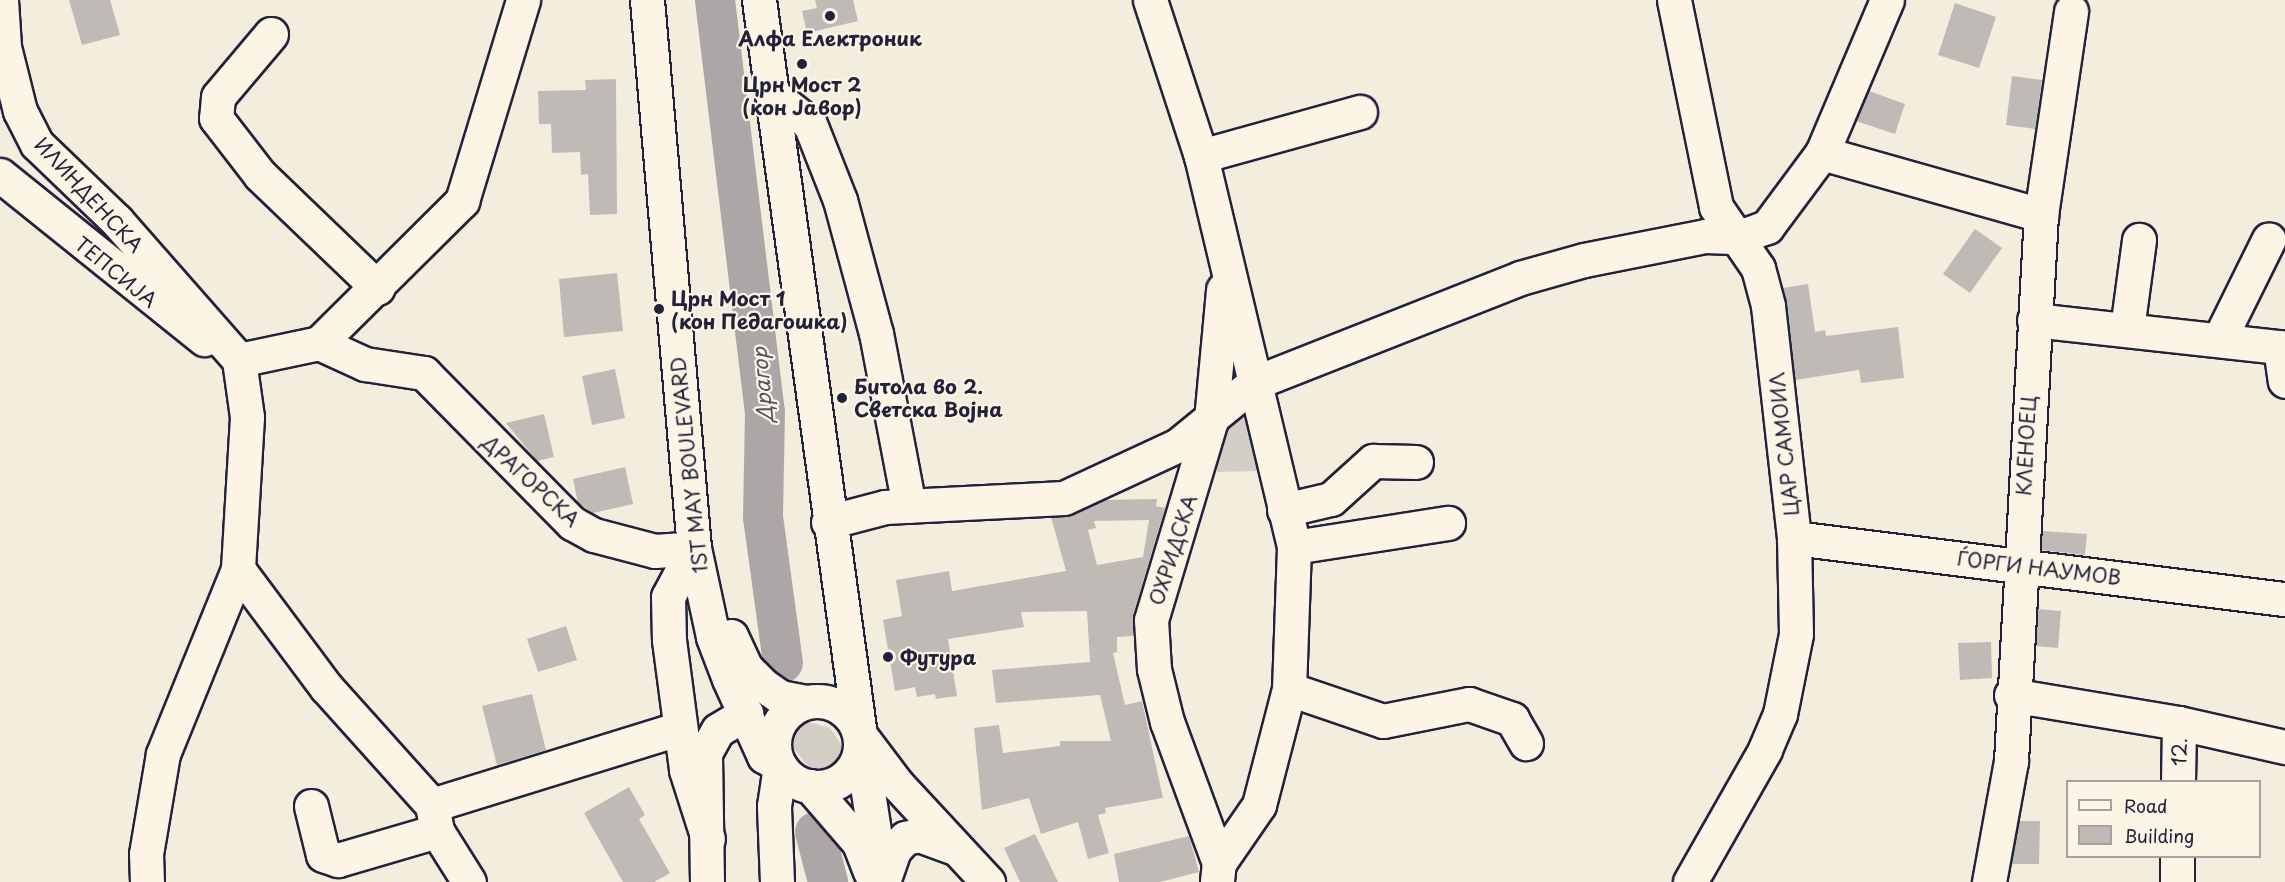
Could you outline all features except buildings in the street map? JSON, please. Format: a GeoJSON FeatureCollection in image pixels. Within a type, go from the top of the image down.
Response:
{"type":"FeatureCollection","features":[{"type":"Feature","properties":{"kind":"street","name":"ИЛИНДЕНСКА"},"geometry":{"type":"LineString","coordinates":[[1,0],[4,46],[17,100],[37,144],[117,221],[239,360]]}},
{"type":"Feature","properties":{"kind":"street"},"geometry":{"type":"LineString","coordinates":[[147,882],[146,854],[163,754],[238,568],[247,417],[239,360],[319,342],[378,288],[462,201],[523,0]]}},
{"type":"Feature","properties":{"kind":"street","name":"1ST MAY BOULEVARD"},"geometry":{"type":"LineString","coordinates":[[647,0],[694,548],[713,637],[746,713],[772,761]]}},
{"type":"Feature","properties":{"kind":"street"},"geometry":{"type":"LineString","coordinates":[[759,0],[828,522],[883,882]]}},
{"type":"Feature","properties":{"kind":"street","name":"ОХРИДСКА"},"geometry":{"type":"LineString","coordinates":[[1150,0],[1201,156],[1294,546],[1289,688],[1259,805],[1218,873]]}},
{"type":"Feature","properties":{"kind":"street","name":"ЦАР САМОИЛ"},"geometry":{"type":"LineString","coordinates":[[1674,0],[1716,207],[1739,237],[1758,268],[1768,306],[1794,538],[1796,633],[1780,714],[1690,882]]}},
{"type":"Feature","properties":{"kind":"street"},"geometry":{"type":"LineString","coordinates":[[828,522],[848,513],[909,506],[1064,498],[1178,446],[1254,383],[1520,278],[1705,236],[1739,237],[1767,227],[1822,153],[1887,0]]}},
{"type":"Feature","properties":{"kind":"street","name":"КЛЕНОЕЦ"},"geometry":{"type":"LineString","coordinates":[[1989,882],[2011,761],[2011,695],[2041,215],[2072,11]]}},
{"type":"Feature","properties":{"kind":"street"},"geometry":{"type":"LineString","coordinates":[[271,34],[218,98],[216,118],[260,175],[378,288]]}},
{"type":"Feature","properties":{"kind":"street"},"geometry":{"type":"LineString","coordinates":[[771,94],[810,124],[840,200],[876,333],[909,506]]}},
{"type":"Feature","properties":{"kind":"street"},"geometry":{"type":"LineString","coordinates":[[1201,156],[1360,112]]}},
{"type":"Feature","properties":{"kind":"street"},"geometry":{"type":"LineString","coordinates":[[1822,153],[2041,215]]}},
{"type":"Feature","properties":{"kind":"street","name":"ТЕПСИЈА"},"geometry":{"type":"LineString","coordinates":[[0,176],[186,328],[239,360]]}},
{"type":"Feature","properties":{"kind":"street"},"geometry":{"type":"LineString","coordinates":[[2127,329],[2139,240]]}},
{"type":"Feature","properties":{"kind":"street"},"geometry":{"type":"LineString","coordinates":[[2220,338],[2251,277],[2277,247]]}},
{"type":"Feature","properties":{"kind":"street","name":"ОХРИДСКА"},"geometry":{"type":"LineString","coordinates":[[1218,873],[1167,722],[1151,629],[1211,420],[1226,264]]}},
{"type":"Feature","properties":{"kind":"street"},"geometry":{"type":"LineString","coordinates":[[2034,320],[2220,338],[2280,347],[2285,381]]}},
{"type":"Feature","properties":{"kind":"street","name":"ДРАГОРСКА"},"geometry":{"type":"LineString","coordinates":[[319,342],[365,364],[424,373],[572,523],[586,531],[655,551],[694,548]]}},
{"type":"Feature","properties":{"kind":"street"},"geometry":{"type":"LineString","coordinates":[[1284,510],[1331,499],[1373,461],[1416,462]]}},
{"type":"Feature","properties":{"kind":"street"},"geometry":{"type":"LineString","coordinates":[[1294,546],[1448,523]]}},
{"type":"Feature","properties":{"kind":"street","name":"ЃОРГИ НАУМОВ"},"geometry":{"type":"LineString","coordinates":[[1794,538],[2285,599]]}},
{"type":"Feature","properties":{"kind":"street"},"geometry":{"type":"LineString","coordinates":[[694,548],[713,582],[746,668],[780,697],[839,707],[860,741],[952,847],[988,882]]}},
{"type":"Feature","properties":{"kind":"street"},"geometry":{"type":"LineString","coordinates":[[694,548],[668,597],[678,729],[708,839]]}},
{"type":"Feature","properties":{"kind":"street"},"geometry":{"type":"LineString","coordinates":[[238,568],[326,687],[435,818],[469,882]]}},
{"type":"Feature","properties":{"kind":"street"},"geometry":{"type":"LineString","coordinates":[[1289,688],[1383,721],[1469,704],[1512,719],[1526,743]]}},
{"type":"Feature","properties":{"kind":"street"},"geometry":{"type":"LineString","coordinates":[[2011,695],[2179,723],[2285,747]]}},
{"type":"Feature","properties":{"kind":"street"},"geometry":{"type":"LineString","coordinates":[[777,882],[772,761],[777,728],[805,702]]}},
{"type":"Feature","properties":{"kind":"street"},"geometry":{"type":"LineString","coordinates":[[707,882],[705,753],[718,730],[746,713]]}},
{"type":"Feature","properties":{"kind":"street","name":"12."},"geometry":{"type":"LineString","coordinates":[[2178,780],[2179,723]]}},
{"type":"Feature","properties":{"kind":"street"},"geometry":{"type":"LineString","coordinates":[[311,806],[323,855],[339,871],[435,818],[678,729]]}},
{"type":"Feature","properties":{"kind":"street"},"geometry":{"type":"LineString","coordinates":[[774,822],[786,806],[810,786],[831,784],[849,773],[860,741]]}},
{"type":"Feature","properties":{"kind":"street"},"geometry":{"type":"LineString","coordinates":[[772,761],[810,786],[860,843],[874,882]]}},
{"type":"Feature","properties":{"kind":"street"},"geometry":{"type":"LineString","coordinates":[[883,882],[894,850],[905,838],[919,835],[952,847]]}},
{"type":"Feature","properties":{"kind":"street"},"geometry":{"type":"LineString","coordinates":[[2176,882],[2177,858]]}},
{"type":"Feature","properties":{"kind":"shaded area"},"geometry":{"type":"Polygon","coordinates":[[[1250,408],[1261,471],[1217,472],[1221,417],[1250,408]]]}},
{"type":"Feature","properties":{"kind":"shaded area"},"geometry":{"type":"Polygon","coordinates":[[[809,722],[830,728],[841,744],[842,764],[828,775],[811,770],[788,741],[793,728],[809,722]]]}},
{"type":"Feature","properties":{"kind":"waterway","name":"Драгор"},"geometry":{"type":"LineString","coordinates":[[715,0],[765,412],[763,517],[783,663]]}},
{"type":"Feature","properties":{"kind":"waterway","name":"Драгор"},"geometry":{"type":"LineString","coordinates":[[815,832],[828,882]]}},
{"type":"Feature","properties":{"kind":"place","name":"Алфа Електроник"},"geometry":{"type":"Point","coordinates":[830,16]}},
{"type":"Feature","properties":{"kind":"place","name":"Црн Мост 2 (кон Јавор)"},"geometry":{"type":"Point","coordinates":[802,64]}},
{"type":"Feature","properties":{"kind":"place","name":"Црн Мост 1 (кон Педагошка)"},"geometry":{"type":"Point","coordinates":[659,309]}},
{"type":"Feature","properties":{"kind":"place","name":"Битола во 2. Светска Војна"},"geometry":{"type":"Point","coordinates":[842,398]}},
{"type":"Feature","properties":{"kind":"place","name":"Футура"},"geometry":{"type":"Point","coordinates":[888,657]}}]}
